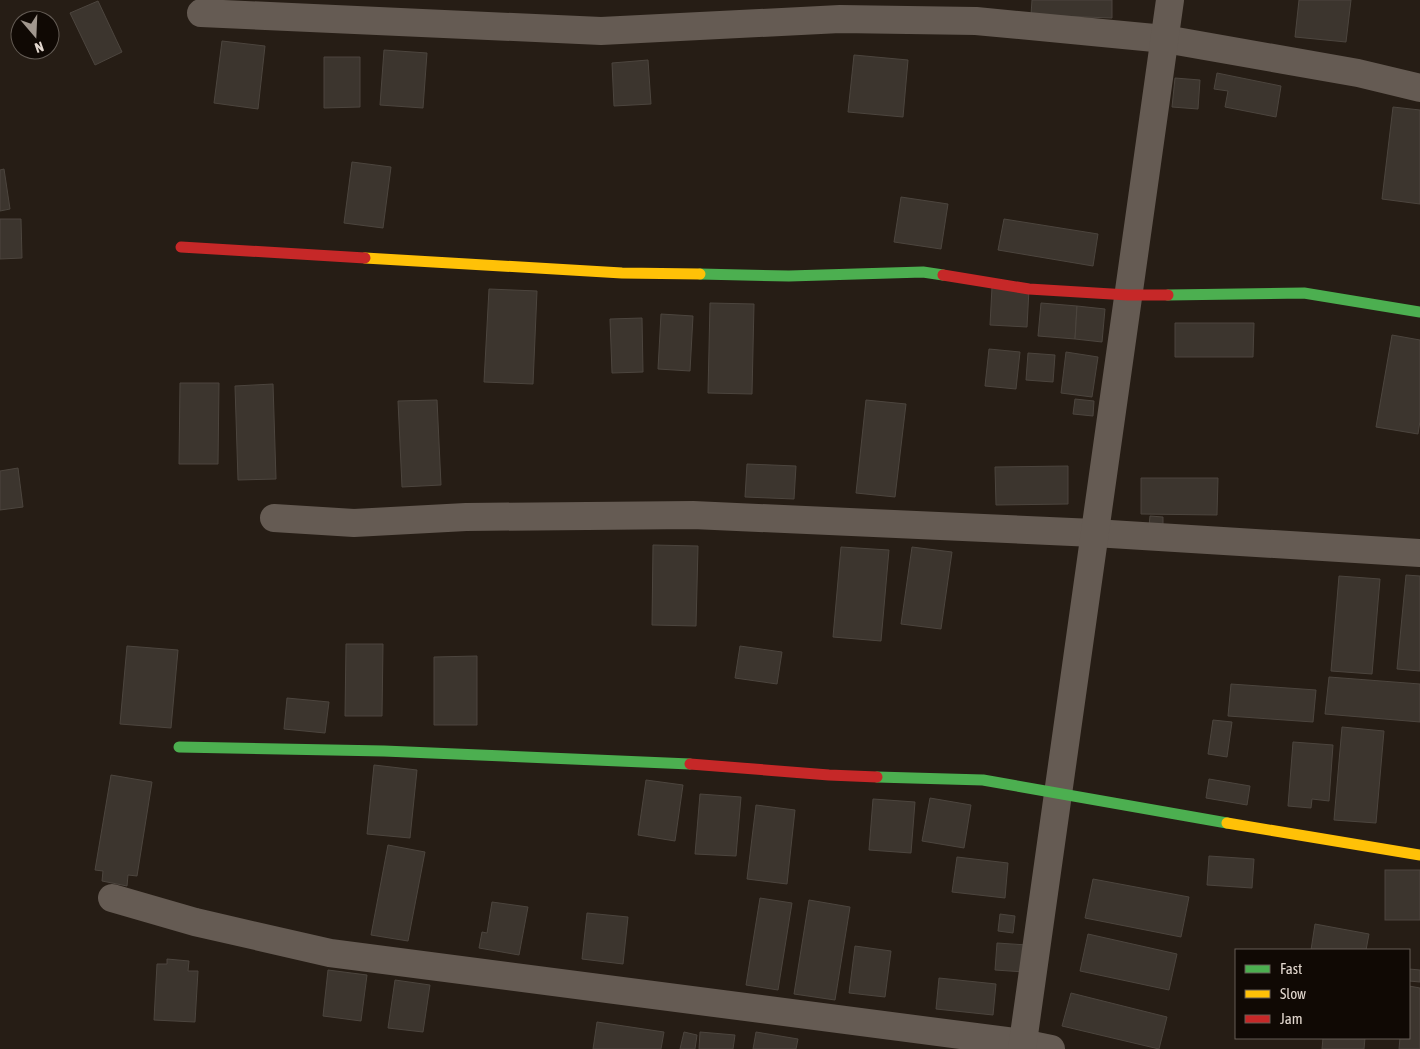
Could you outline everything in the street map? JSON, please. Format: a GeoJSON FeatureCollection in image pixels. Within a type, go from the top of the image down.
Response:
{"type":"FeatureCollection","features":[{"type":"Feature","properties":{"kind":"street"},"geometry":{"type":"LineString","coordinates":[[1022,1046],[1170,0]]}},
{"type":"Feature","properties":{"kind":"street"},"geometry":{"type":"LineString","coordinates":[[201,13],[601,31],[840,19],[976,21],[1165,39],[1358,72],[1420,88]]}},
{"type":"Feature","properties":{"kind":"street"},"geometry":{"type":"LineString","coordinates":[[181,248],[622,273],[789,276],[923,272],[1029,289],[1128,295],[1304,294],[1420,312]]}},
{"type":"Feature","properties":{"kind":"street"},"geometry":{"type":"LineString","coordinates":[[274,518],[354,523],[466,517],[693,515],[1094,533],[1420,553]]}},
{"type":"Feature","properties":{"kind":"street"},"geometry":{"type":"LineString","coordinates":[[179,747],[384,751],[679,762],[829,775],[984,780],[1395,852],[1420,854]]}},
{"type":"Feature","properties":{"kind":"street"},"geometry":{"type":"LineString","coordinates":[[112,898],[195,922],[330,953],[1051,1049]]}},
{"type":"Feature","properties":{"kind":"building"},"geometry":{"type":"Polygon","coordinates":[[[1032,0],[1112,0],[1112,18],[1031,15],[1032,0]]]}},
{"type":"Feature","properties":{"kind":"building"},"geometry":{"type":"Polygon","coordinates":[[[1299,0],[1351,0],[1346,42],[1295,37],[1299,0]]]}},
{"type":"Feature","properties":{"kind":"building"},"geometry":{"type":"Polygon","coordinates":[[[98,1],[122,52],[95,65],[70,13],[98,1]]]}},
{"type":"Feature","properties":{"kind":"building"},"geometry":{"type":"Polygon","coordinates":[[[222,41],[265,46],[258,109],[214,103],[222,41]]]}},
{"type":"Feature","properties":{"kind":"building"},"geometry":{"type":"Polygon","coordinates":[[[384,50],[427,53],[423,108],[380,105],[384,50]]]}},
{"type":"Feature","properties":{"kind":"building"},"geometry":{"type":"Polygon","coordinates":[[[854,55],[908,60],[903,117],[848,112],[854,55]]]}},
{"type":"Feature","properties":{"kind":"building"},"geometry":{"type":"Polygon","coordinates":[[[324,57],[360,57],[360,107],[324,108],[324,57]]]}},
{"type":"Feature","properties":{"kind":"building"},"geometry":{"type":"Polygon","coordinates":[[[648,60],[651,104],[614,106],[612,63],[648,60]]]}},
{"type":"Feature","properties":{"kind":"building"},"geometry":{"type":"Polygon","coordinates":[[[1217,73],[1281,86],[1276,117],[1225,107],[1228,91],[1214,89],[1217,73]]]}},
{"type":"Feature","properties":{"kind":"building"},"geometry":{"type":"Polygon","coordinates":[[[1175,78],[1200,80],[1198,109],[1172,107],[1175,78]]]}},
{"type":"Feature","properties":{"kind":"building"},"geometry":{"type":"Polygon","coordinates":[[[1393,107],[1420,110],[1420,204],[1382,199],[1393,107]]]}},
{"type":"Feature","properties":{"kind":"building"},"geometry":{"type":"Polygon","coordinates":[[[352,162],[391,167],[383,228],[344,223],[352,162]]]}},
{"type":"Feature","properties":{"kind":"building"},"geometry":{"type":"Polygon","coordinates":[[[4,169],[10,209],[0,211],[0,170],[4,169]]]}},
{"type":"Feature","properties":{"kind":"building"},"geometry":{"type":"Polygon","coordinates":[[[901,197],[948,204],[941,249],[894,242],[901,197]]]}},
{"type":"Feature","properties":{"kind":"building"},"geometry":{"type":"Polygon","coordinates":[[[0,219],[21,219],[22,258],[0,259],[0,219]]]}},
{"type":"Feature","properties":{"kind":"building"},"geometry":{"type":"Polygon","coordinates":[[[1004,219],[1098,234],[1093,266],[998,250],[1004,219]]]}},
{"type":"Feature","properties":{"kind":"building"},"geometry":{"type":"Polygon","coordinates":[[[992,287],[1029,289],[1027,327],[990,325],[992,287]]]}},
{"type":"Feature","properties":{"kind":"building"},"geometry":{"type":"Polygon","coordinates":[[[489,289],[537,291],[533,384],[484,382],[489,289]]]}},
{"type":"Feature","properties":{"kind":"building"},"geometry":{"type":"Polygon","coordinates":[[[710,303],[754,304],[752,394],[708,393],[710,303]]]}},
{"type":"Feature","properties":{"kind":"building"},"geometry":{"type":"Polygon","coordinates":[[[1041,303],[1077,306],[1075,339],[1038,336],[1041,303]]]}},
{"type":"Feature","properties":{"kind":"building"},"geometry":{"type":"Polygon","coordinates":[[[1077,306],[1105,309],[1102,342],[1075,339],[1077,306]]]}},
{"type":"Feature","properties":{"kind":"building"},"geometry":{"type":"Polygon","coordinates":[[[661,314],[693,316],[690,371],[658,369],[661,314]]]}},
{"type":"Feature","properties":{"kind":"building"},"geometry":{"type":"Polygon","coordinates":[[[642,318],[643,372],[612,373],[610,319],[642,318]]]}},
{"type":"Feature","properties":{"kind":"building"},"geometry":{"type":"Polygon","coordinates":[[[1175,323],[1254,323],[1253,357],[1175,357],[1175,323]]]}},
{"type":"Feature","properties":{"kind":"building"},"geometry":{"type":"Polygon","coordinates":[[[1392,335],[1420,340],[1420,421],[1418,434],[1376,427],[1392,335]]]}},
{"type":"Feature","properties":{"kind":"building"},"geometry":{"type":"Polygon","coordinates":[[[989,349],[1020,352],[1016,389],[985,386],[989,349]]]}},
{"type":"Feature","properties":{"kind":"building"},"geometry":{"type":"Polygon","coordinates":[[[1066,352],[1098,357],[1092,397],[1061,393],[1066,352]]]}},
{"type":"Feature","properties":{"kind":"building"},"geometry":{"type":"Polygon","coordinates":[[[1028,353],[1055,355],[1053,382],[1026,380],[1028,353]]]}},
{"type":"Feature","properties":{"kind":"building"},"geometry":{"type":"Polygon","coordinates":[[[180,383],[219,383],[218,464],[179,464],[180,383]]]}},
{"type":"Feature","properties":{"kind":"building"},"geometry":{"type":"Polygon","coordinates":[[[273,384],[276,479],[238,480],[235,386],[273,384]]]}},
{"type":"Feature","properties":{"kind":"building"},"geometry":{"type":"Polygon","coordinates":[[[1075,399],[1094,401],[1093,416],[1073,414],[1075,399]]]}},
{"type":"Feature","properties":{"kind":"building"},"geometry":{"type":"Polygon","coordinates":[[[437,400],[441,485],[402,487],[398,401],[437,400]]]}},
{"type":"Feature","properties":{"kind":"building"},"geometry":{"type":"Polygon","coordinates":[[[866,400],[906,404],[895,497],[856,493],[866,400]]]}},
{"type":"Feature","properties":{"kind":"building"},"geometry":{"type":"Polygon","coordinates":[[[747,464],[796,466],[794,499],[745,497],[747,464]]]}},
{"type":"Feature","properties":{"kind":"building"},"geometry":{"type":"Polygon","coordinates":[[[1068,466],[1068,504],[996,505],[995,467],[1068,466]]]}},
{"type":"Feature","properties":{"kind":"building"},"geometry":{"type":"Polygon","coordinates":[[[18,468],[23,507],[0,510],[0,471],[18,468]]]}},
{"type":"Feature","properties":{"kind":"building"},"geometry":{"type":"Polygon","coordinates":[[[1141,478],[1218,478],[1217,515],[1141,514],[1141,478]]]}},
{"type":"Feature","properties":{"kind":"building"},"geometry":{"type":"Polygon","coordinates":[[[1150,516],[1163,517],[1163,527],[1149,526],[1150,516]]]}},
{"type":"Feature","properties":{"kind":"building"},"geometry":{"type":"Polygon","coordinates":[[[653,545],[698,546],[696,626],[652,625],[653,545]]]}},
{"type":"Feature","properties":{"kind":"building"},"geometry":{"type":"Polygon","coordinates":[[[841,547],[889,550],[881,641],[833,637],[841,547]]]}},
{"type":"Feature","properties":{"kind":"building"},"geometry":{"type":"Polygon","coordinates":[[[912,547],[952,552],[941,629],[901,624],[912,547]]]}},
{"type":"Feature","properties":{"kind":"building"},"geometry":{"type":"Polygon","coordinates":[[[1406,575],[1420,576],[1420,671],[1397,669],[1406,575]]]}},
{"type":"Feature","properties":{"kind":"building"},"geometry":{"type":"Polygon","coordinates":[[[1339,576],[1380,579],[1372,674],[1331,671],[1339,576]]]}},
{"type":"Feature","properties":{"kind":"building"},"geometry":{"type":"Polygon","coordinates":[[[346,644],[383,644],[382,716],[345,716],[346,644]]]}},
{"type":"Feature","properties":{"kind":"building"},"geometry":{"type":"Polygon","coordinates":[[[127,646],[178,650],[171,728],[120,724],[127,646]]]}},
{"type":"Feature","properties":{"kind":"building"},"geometry":{"type":"Polygon","coordinates":[[[740,646],[782,652],[777,684],[735,678],[740,646]]]}},
{"type":"Feature","properties":{"kind":"building"},"geometry":{"type":"Polygon","coordinates":[[[477,656],[477,725],[434,725],[434,657],[477,656]]]}},
{"type":"Feature","properties":{"kind":"building"},"geometry":{"type":"Polygon","coordinates":[[[1329,677],[1420,684],[1420,722],[1325,714],[1329,677]]]}},
{"type":"Feature","properties":{"kind":"building"},"geometry":{"type":"Polygon","coordinates":[[[1231,684],[1316,690],[1313,722],[1228,716],[1231,684]]]}},
{"type":"Feature","properties":{"kind":"building"},"geometry":{"type":"Polygon","coordinates":[[[287,698],[329,702],[325,733],[284,729],[287,698]]]}},
{"type":"Feature","properties":{"kind":"building"},"geometry":{"type":"Polygon","coordinates":[[[1213,720],[1232,722],[1227,757],[1208,754],[1213,720]]]}},
{"type":"Feature","properties":{"kind":"building"},"geometry":{"type":"Polygon","coordinates":[[[1342,727],[1384,731],[1376,823],[1334,820],[1342,727]]]}},
{"type":"Feature","properties":{"kind":"building"},"geometry":{"type":"Polygon","coordinates":[[[1293,742],[1333,745],[1329,801],[1312,799],[1311,808],[1288,806],[1293,742]]]}},
{"type":"Feature","properties":{"kind":"building"},"geometry":{"type":"Polygon","coordinates":[[[374,765],[417,770],[410,838],[367,834],[374,765]]]}},
{"type":"Feature","properties":{"kind":"building"},"geometry":{"type":"Polygon","coordinates":[[[111,775],[152,782],[137,876],[128,875],[127,886],[102,881],[103,871],[95,870],[111,775]]]}},
{"type":"Feature","properties":{"kind":"building"},"geometry":{"type":"Polygon","coordinates":[[[1209,779],[1250,786],[1247,805],[1206,798],[1209,779]]]}},
{"type":"Feature","properties":{"kind":"building"},"geometry":{"type":"Polygon","coordinates":[[[646,780],[683,785],[675,841],[638,835],[646,780]]]}},
{"type":"Feature","properties":{"kind":"building"},"geometry":{"type":"Polygon","coordinates":[[[700,794],[741,797],[736,856],[695,854],[700,794]]]}},
{"type":"Feature","properties":{"kind":"building"},"geometry":{"type":"Polygon","coordinates":[[[930,798],[971,805],[964,848],[922,841],[930,798]]]}},
{"type":"Feature","properties":{"kind":"building"},"geometry":{"type":"Polygon","coordinates":[[[873,799],[915,802],[911,853],[869,850],[873,799]]]}},
{"type":"Feature","properties":{"kind":"building"},"geometry":{"type":"Polygon","coordinates":[[[756,805],[795,810],[787,884],[747,879],[756,805]]]}},
{"type":"Feature","properties":{"kind":"building"},"geometry":{"type":"Polygon","coordinates":[[[388,845],[425,852],[408,941],[371,935],[388,845]]]}},
{"type":"Feature","properties":{"kind":"building"},"geometry":{"type":"Polygon","coordinates":[[[1209,856],[1254,859],[1252,888],[1207,885],[1209,856]]]}},
{"type":"Feature","properties":{"kind":"building"},"geometry":{"type":"Polygon","coordinates":[[[957,857],[1008,863],[1005,898],[952,892],[957,857]]]}},
{"type":"Feature","properties":{"kind":"building"},"geometry":{"type":"Polygon","coordinates":[[[1385,870],[1420,870],[1420,920],[1385,920],[1385,870]]]}},
{"type":"Feature","properties":{"kind":"building"},"geometry":{"type":"Polygon","coordinates":[[[1093,879],[1189,897],[1181,937],[1085,918],[1093,879]]]}},
{"type":"Feature","properties":{"kind":"building"},"geometry":{"type":"Polygon","coordinates":[[[760,898],[792,903],[778,990],[746,985],[760,898]]]}},
{"type":"Feature","properties":{"kind":"building"},"geometry":{"type":"Polygon","coordinates":[[[809,900],[850,907],[835,1000],[794,994],[809,900]]]}},
{"type":"Feature","properties":{"kind":"building"},"geometry":{"type":"Polygon","coordinates":[[[492,902],[528,907],[519,955],[479,948],[482,932],[487,933],[492,902]]]}},
{"type":"Feature","properties":{"kind":"building"},"geometry":{"type":"Polygon","coordinates":[[[587,913],[628,917],[623,964],[582,959],[587,913]]]}},
{"type":"Feature","properties":{"kind":"building"},"geometry":{"type":"Polygon","coordinates":[[[1000,914],[1015,916],[1013,933],[998,931],[1000,914]]]}},
{"type":"Feature","properties":{"kind":"building"},"geometry":{"type":"Polygon","coordinates":[[[1315,924],[1369,934],[1366,949],[1311,949],[1315,924]]]}},
{"type":"Feature","properties":{"kind":"building"},"geometry":{"type":"Polygon","coordinates":[[[1088,934],[1177,954],[1169,990],[1080,971],[1088,934]]]}},
{"type":"Feature","properties":{"kind":"building"},"geometry":{"type":"Polygon","coordinates":[[[997,943],[1027,945],[1024,972],[995,970],[997,943]]]}},
{"type":"Feature","properties":{"kind":"building"},"geometry":{"type":"Polygon","coordinates":[[[855,946],[891,951],[885,997],[849,993],[855,946]]]}},
{"type":"Feature","properties":{"kind":"building"},"geometry":{"type":"Polygon","coordinates":[[[167,959],[189,961],[188,971],[198,971],[195,1022],[154,1020],[157,964],[167,964],[167,959]]]}},
{"type":"Feature","properties":{"kind":"building"},"geometry":{"type":"Polygon","coordinates":[[[1410,969],[1420,970],[1420,982],[1410,981],[1410,969]]]}},
{"type":"Feature","properties":{"kind":"building"},"geometry":{"type":"Polygon","coordinates":[[[328,970],[367,975],[361,1021],[323,1016],[328,970]]]}},
{"type":"Feature","properties":{"kind":"building"},"geometry":{"type":"Polygon","coordinates":[[[939,978],[996,984],[993,1015],[936,1009],[939,978]]]}},
{"type":"Feature","properties":{"kind":"building"},"geometry":{"type":"Polygon","coordinates":[[[395,980],[430,985],[423,1032],[388,1028],[395,980]]]}},
{"type":"Feature","properties":{"kind":"building"},"geometry":{"type":"Polygon","coordinates":[[[1410,986],[1420,988],[1420,1049],[1399,1049],[1400,1039],[1410,1039],[1410,986]]]}},
{"type":"Feature","properties":{"kind":"building"},"geometry":{"type":"Polygon","coordinates":[[[1071,993],[1167,1017],[1159,1049],[1062,1026],[1071,993]]]}},
{"type":"Feature","properties":{"kind":"building"},"geometry":{"type":"Polygon","coordinates":[[[597,1022],[664,1032],[661,1049],[593,1049],[597,1022]]]}},
{"type":"Feature","properties":{"kind":"building"},"geometry":{"type":"Polygon","coordinates":[[[684,1032],[697,1035],[695,1049],[680,1049],[684,1032]]]}},
{"type":"Feature","properties":{"kind":"building"},"geometry":{"type":"Polygon","coordinates":[[[700,1032],[735,1035],[733,1049],[699,1049],[700,1032]]]}},
{"type":"Feature","properties":{"kind":"building"},"geometry":{"type":"Polygon","coordinates":[[[756,1032],[798,1039],[796,1049],[753,1049],[756,1032]]]}},
{"type":"Feature","properties":{"kind":"building"},"geometry":{"type":"Polygon","coordinates":[[[1323,1039],[1365,1039],[1364,1049],[1322,1049],[1323,1039]]]}},
{"type":"Feature","properties":{"kind":"traffic: fast"},"geometry":{"type":"LineString","coordinates":[[700,274],[789,276],[923,272],[943,275]]}},
{"type":"Feature","properties":{"kind":"traffic: fast"},"geometry":{"type":"LineString","coordinates":[[1168,295],[1304,293],[1420,312]]}},
{"type":"Feature","properties":{"kind":"traffic: fast"},"geometry":{"type":"LineString","coordinates":[[179,747],[384,751],[690,764]]}},
{"type":"Feature","properties":{"kind":"traffic: fast"},"geometry":{"type":"LineString","coordinates":[[877,777],[983,780],[1227,823]]}},
{"type":"Feature","properties":{"kind":"traffic: slow"},"geometry":{"type":"LineString","coordinates":[[365,258],[622,273],[700,274]]}},
{"type":"Feature","properties":{"kind":"traffic: slow"},"geometry":{"type":"LineString","coordinates":[[1227,823],[1420,855]]}},
{"type":"Feature","properties":{"kind":"traffic: jam"},"geometry":{"type":"LineString","coordinates":[[181,247],[365,258]]}},
{"type":"Feature","properties":{"kind":"traffic: jam"},"geometry":{"type":"LineString","coordinates":[[943,275],[1029,289],[1128,295],[1168,295]]}},
{"type":"Feature","properties":{"kind":"traffic: jam"},"geometry":{"type":"LineString","coordinates":[[690,764],[877,777]]}}]}
